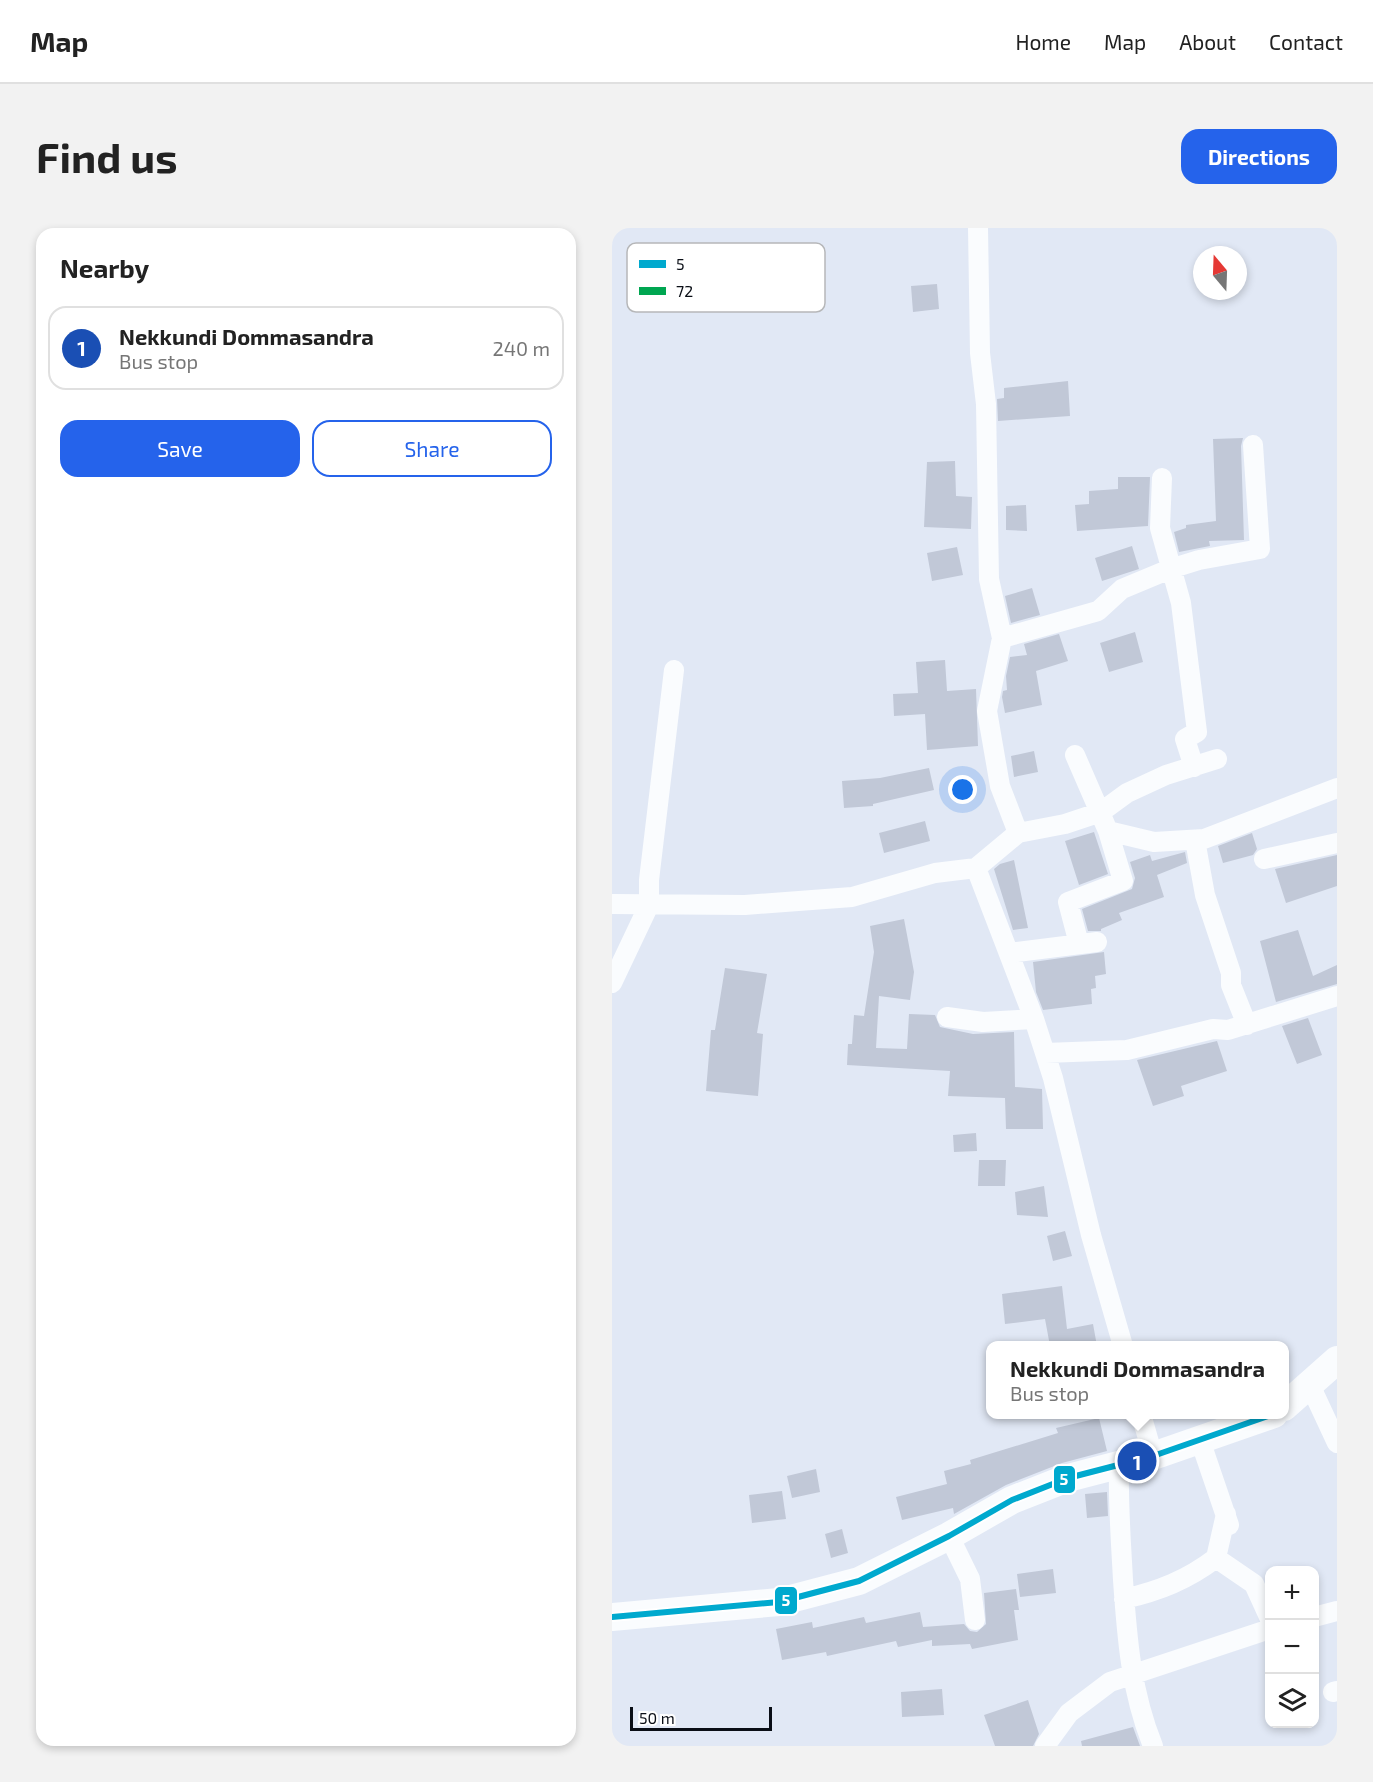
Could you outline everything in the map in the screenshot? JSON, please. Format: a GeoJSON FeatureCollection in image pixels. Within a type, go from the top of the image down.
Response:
{"type":"FeatureCollection","features":[{"type":"Feature","properties":{"kind":"main road"},"geometry":{"type":"LineString","coordinates":[[1289,1403],[1337,1360]]}},
{"type":"Feature","properties":{"kind":"main road"},"geometry":{"type":"LineString","coordinates":[[612,1617],[779,1602],[859,1581],[949,1536],[1012,1500],[1068,1478],[1153,1456],[1260,1419]]}},
{"type":"Feature","properties":{"kind":"street"},"geometry":{"type":"LineString","coordinates":[[978,228],[980,353],[986,404],[989,579],[1002,638],[987,711],[1000,786],[1018,833]]}},
{"type":"Feature","properties":{"kind":"street"},"geometry":{"type":"LineString","coordinates":[[1002,638],[1098,611],[1122,589],[1170,569],[1199,560],[1260,549],[1253,445]]}},
{"type":"Feature","properties":{"kind":"street"},"geometry":{"type":"LineString","coordinates":[[1162,478],[1160,528],[1181,603],[1196,711],[1197,732],[1185,739],[1194,766]]}},
{"type":"Feature","properties":{"kind":"street"},"geometry":{"type":"LineString","coordinates":[[612,983],[649,905],[674,670]]}},
{"type":"Feature","properties":{"kind":"street"},"geometry":{"type":"LineString","coordinates":[[1009,953],[1088,943],[1068,902],[1123,881],[1101,812],[1075,755]]}},
{"type":"Feature","properties":{"kind":"street"},"geometry":{"type":"LineString","coordinates":[[612,904],[745,905],[852,897],[935,873],[976,868],[1018,833],[1065,824],[1101,812],[1127,793],[1166,775],[1217,759]]}},
{"type":"Feature","properties":{"kind":"street"},"geometry":{"type":"LineString","coordinates":[[1108,831],[1154,842],[1204,839],[1337,788]]}},
{"type":"Feature","properties":{"kind":"street"},"geometry":{"type":"LineString","coordinates":[[1195,840],[1205,895],[1231,973],[1231,985],[1247,1024]]}},
{"type":"Feature","properties":{"kind":"street"},"geometry":{"type":"LineString","coordinates":[[1264,859],[1337,843]]}},
{"type":"Feature","properties":{"kind":"street"},"geometry":{"type":"LineString","coordinates":[[976,868],[1045,1053],[1091,1235],[1122,1341]]}},
{"type":"Feature","properties":{"kind":"street"},"geometry":{"type":"LineString","coordinates":[[1045,1053],[1127,1050],[1213,1029],[1228,1030],[1337,996]]}},
{"type":"Feature","properties":{"kind":"street"},"geometry":{"type":"LineString","coordinates":[[947,1017],[984,1022],[1034,1019]]}},
{"type":"Feature","properties":{"kind":"street"},"geometry":{"type":"LineString","coordinates":[[1310,1385],[1337,1443]]}},
{"type":"Feature","properties":{"kind":"street"},"geometry":{"type":"LineString","coordinates":[[1142,1419],[1153,1456]]}},
{"type":"Feature","properties":{"kind":"street"},"geometry":{"type":"LineString","coordinates":[[1200,1440],[1234,1539]]}},
{"type":"Feature","properties":{"kind":"street"},"geometry":{"type":"LineString","coordinates":[[1119,1466],[1118,1502],[1131,1675],[1153,1746]]}},
{"type":"Feature","properties":{"kind":"street"},"geometry":{"type":"LineString","coordinates":[[1124,1599],[1157,1592],[1192,1576],[1216,1558],[1226,1515]]}},
{"type":"Feature","properties":{"kind":"street"},"geometry":{"type":"LineString","coordinates":[[949,1536],[970,1579],[975,1620]]}},
{"type":"Feature","properties":{"kind":"street"},"geometry":{"type":"LineString","coordinates":[[1216,1558],[1254,1584],[1265,1610]]}},
{"type":"Feature","properties":{"kind":"street"},"geometry":{"type":"LineString","coordinates":[[1319,1616],[1337,1611]]}},
{"type":"Feature","properties":{"kind":"street"},"geometry":{"type":"LineString","coordinates":[[1045,1746],[1069,1713],[1110,1682],[1265,1630]]}},
{"type":"Feature","properties":{"kind":"building"},"geometry":{"type":"Polygon","coordinates":[[[937,284],[939,309],[913,312],[911,286],[937,284]]]}},
{"type":"Feature","properties":{"kind":"building"},"geometry":{"type":"Polygon","coordinates":[[[1068,381],[1070,416],[998,421],[997,399],[1004,398],[1004,388],[1068,381]]]}},
{"type":"Feature","properties":{"kind":"building"},"geometry":{"type":"Polygon","coordinates":[[[1243,438],[1241,446],[1244,540],[1209,541],[1210,546],[1179,552],[1174,532],[1186,528],[1186,525],[1216,521],[1213,439],[1243,438]]]}},
{"type":"Feature","properties":{"kind":"building"},"geometry":{"type":"Polygon","coordinates":[[[955,461],[956,496],[972,497],[971,529],[924,527],[927,462],[955,461]]]}},
{"type":"Feature","properties":{"kind":"building"},"geometry":{"type":"Polygon","coordinates":[[[1118,477],[1150,477],[1148,526],[1077,531],[1075,505],[1089,504],[1089,491],[1118,489],[1118,477]]]}},
{"type":"Feature","properties":{"kind":"building"},"geometry":{"type":"Polygon","coordinates":[[[1026,505],[1027,531],[1006,530],[1006,506],[1026,505]]]}},
{"type":"Feature","properties":{"kind":"building"},"geometry":{"type":"Polygon","coordinates":[[[1132,546],[1139,569],[1102,581],[1095,558],[1132,546]]]}},
{"type":"Feature","properties":{"kind":"building"},"geometry":{"type":"Polygon","coordinates":[[[957,547],[963,575],[932,581],[927,553],[957,547]]]}},
{"type":"Feature","properties":{"kind":"building"},"geometry":{"type":"Polygon","coordinates":[[[1032,588],[1040,615],[1011,623],[1005,596],[1032,588]]]}},
{"type":"Feature","properties":{"kind":"building"},"geometry":{"type":"Polygon","coordinates":[[[1135,632],[1143,662],[1109,672],[1100,643],[1135,632]]]}},
{"type":"Feature","properties":{"kind":"building"},"geometry":{"type":"Polygon","coordinates":[[[1059,634],[1068,661],[1036,671],[1042,705],[1005,713],[1002,697],[1003,691],[1007,690],[1006,676],[1010,657],[1027,655],[1024,644],[1059,634]]]}},
{"type":"Feature","properties":{"kind":"building"},"geometry":{"type":"Polygon","coordinates":[[[945,660],[947,691],[976,689],[978,746],[927,750],[925,714],[894,716],[893,694],[918,693],[916,662],[945,660]]]}},
{"type":"Feature","properties":{"kind":"building"},"geometry":{"type":"Polygon","coordinates":[[[1034,751],[1038,772],[1014,777],[1011,756],[1034,751]]]}},
{"type":"Feature","properties":{"kind":"building"},"geometry":{"type":"Polygon","coordinates":[[[929,768],[934,790],[873,804],[873,806],[844,808],[842,781],[880,778],[929,768]]]}},
{"type":"Feature","properties":{"kind":"building"},"geometry":{"type":"Polygon","coordinates":[[[925,821],[930,841],[884,853],[879,833],[925,821]]]}},
{"type":"Feature","properties":{"kind":"building"},"geometry":{"type":"Polygon","coordinates":[[[1094,832],[1108,874],[1079,885],[1065,841],[1094,832]]]}},
{"type":"Feature","properties":{"kind":"building"},"geometry":{"type":"Polygon","coordinates":[[[1252,833],[1257,849],[1253,855],[1223,863],[1218,846],[1252,833]]]}},
{"type":"Feature","properties":{"kind":"building"},"geometry":{"type":"Polygon","coordinates":[[[1185,852],[1187,863],[1157,875],[1164,897],[1119,913],[1122,920],[1101,931],[1088,931],[1082,909],[1132,889],[1135,878],[1130,862],[1150,855],[1152,861],[1185,852]]]}},
{"type":"Feature","properties":{"kind":"building"},"geometry":{"type":"Polygon","coordinates":[[[1337,855],[1337,886],[1286,903],[1275,869],[1337,855]]]}},
{"type":"Feature","properties":{"kind":"building"},"geometry":{"type":"Polygon","coordinates":[[[1014,860],[1028,928],[1013,930],[994,869],[1000,864],[1014,860]]]}},
{"type":"Feature","properties":{"kind":"building"},"geometry":{"type":"Polygon","coordinates":[[[904,919],[914,972],[910,1000],[879,996],[876,1048],[907,1049],[909,1014],[935,1015],[940,1027],[973,1034],[1014,1032],[1015,1087],[1042,1089],[1043,1129],[1006,1129],[1005,1098],[948,1096],[950,1071],[847,1065],[848,1044],[852,1044],[854,1015],[864,1016],[874,952],[870,926],[904,919]]]}},
{"type":"Feature","properties":{"kind":"building"},"geometry":{"type":"Polygon","coordinates":[[[1298,930],[1313,976],[1337,965],[1337,984],[1276,1002],[1260,941],[1298,930]]]}},
{"type":"Feature","properties":{"kind":"building"},"geometry":{"type":"Polygon","coordinates":[[[1104,952],[1106,974],[1095,976],[1096,988],[1091,989],[1092,1004],[1043,1010],[1036,992],[1033,962],[1104,952]]]}},
{"type":"Feature","properties":{"kind":"building"},"geometry":{"type":"Polygon","coordinates":[[[725,968],[767,974],[757,1033],[763,1034],[758,1096],[706,1091],[711,1030],[715,1030],[725,968]]]}},
{"type":"Feature","properties":{"kind":"building"},"geometry":{"type":"Polygon","coordinates":[[[1308,1018],[1322,1055],[1297,1064],[1282,1026],[1308,1018]]]}},
{"type":"Feature","properties":{"kind":"building"},"geometry":{"type":"Polygon","coordinates":[[[1217,1041],[1227,1071],[1181,1086],[1184,1096],[1153,1106],[1137,1060],[1217,1041]]]}},
{"type":"Feature","properties":{"kind":"building"},"geometry":{"type":"Polygon","coordinates":[[[976,1133],[977,1151],[954,1152],[953,1135],[976,1133]]]}},
{"type":"Feature","properties":{"kind":"building"},"geometry":{"type":"Polygon","coordinates":[[[979,1160],[1006,1160],[1005,1186],[978,1186],[979,1160]]]}},
{"type":"Feature","properties":{"kind":"building"},"geometry":{"type":"Polygon","coordinates":[[[1044,1186],[1048,1217],[1017,1215],[1015,1192],[1044,1186]]]}},
{"type":"Feature","properties":{"kind":"building"},"geometry":{"type":"Polygon","coordinates":[[[1065,1231],[1072,1256],[1053,1261],[1047,1236],[1065,1231]]]}},
{"type":"Feature","properties":{"kind":"building"},"geometry":{"type":"Polygon","coordinates":[[[1062,1286],[1067,1329],[1093,1324],[1096,1341],[1049,1341],[1045,1319],[1005,1324],[1002,1294],[1062,1286]]]}},
{"type":"Feature","properties":{"kind":"building"},"geometry":{"type":"Polygon","coordinates":[[[1099,1419],[1107,1451],[1062,1463],[1006,1485],[954,1514],[953,1508],[902,1520],[896,1497],[947,1484],[944,1471],[971,1464],[970,1460],[1058,1433],[1056,1428],[1099,1419]]]}},
{"type":"Feature","properties":{"kind":"building"},"geometry":{"type":"Polygon","coordinates":[[[816,1469],[820,1492],[792,1498],[787,1476],[816,1469]]]}},
{"type":"Feature","properties":{"kind":"building"},"geometry":{"type":"Polygon","coordinates":[[[782,1491],[786,1519],[752,1523],[749,1495],[782,1491]]]}},
{"type":"Feature","properties":{"kind":"building"},"geometry":{"type":"Polygon","coordinates":[[[1107,1492],[1108,1516],[1087,1518],[1085,1494],[1107,1492]]]}},
{"type":"Feature","properties":{"kind":"building"},"geometry":{"type":"Polygon","coordinates":[[[842,1529],[848,1553],[831,1558],[825,1534],[842,1529]]]}},
{"type":"Feature","properties":{"kind":"building"},"geometry":{"type":"Polygon","coordinates":[[[1053,1569],[1056,1593],[1020,1597],[1017,1574],[1053,1569]]]}},
{"type":"Feature","properties":{"kind":"building"},"geometry":{"type":"Polygon","coordinates":[[[1016,1589],[1019,1610],[1014,1610],[1018,1640],[972,1649],[970,1644],[932,1646],[932,1640],[898,1647],[896,1641],[827,1656],[826,1652],[782,1660],[776,1629],[812,1622],[813,1628],[864,1617],[866,1623],[920,1612],[923,1627],[964,1624],[970,1631],[977,1632],[986,1624],[984,1593],[1016,1589]]]}},
{"type":"Feature","properties":{"kind":"building"},"geometry":{"type":"Polygon","coordinates":[[[942,1689],[944,1715],[902,1717],[901,1692],[942,1689]]]}},
{"type":"Feature","properties":{"kind":"building"},"geometry":{"type":"Polygon","coordinates":[[[1028,1700],[1039,1734],[1033,1746],[995,1746],[984,1715],[1028,1700]]]}},
{"type":"Feature","properties":{"kind":"building"},"geometry":{"type":"Polygon","coordinates":[[[1133,1727],[1140,1746],[1082,1746],[1081,1741],[1133,1727]]]}},
{"type":"Feature","properties":{"kind":"transit line","name":"5"},"geometry":{"type":"LineString","coordinates":[[612,1617],[779,1602],[859,1581],[949,1536],[1012,1500],[1068,1478],[1153,1456],[1260,1419]]}},
{"type":"Feature","properties":{"kind":"place","name":"Nekkundi Dommasandra"},"geometry":{"type":"Point","coordinates":[1137,1461]}}]}
